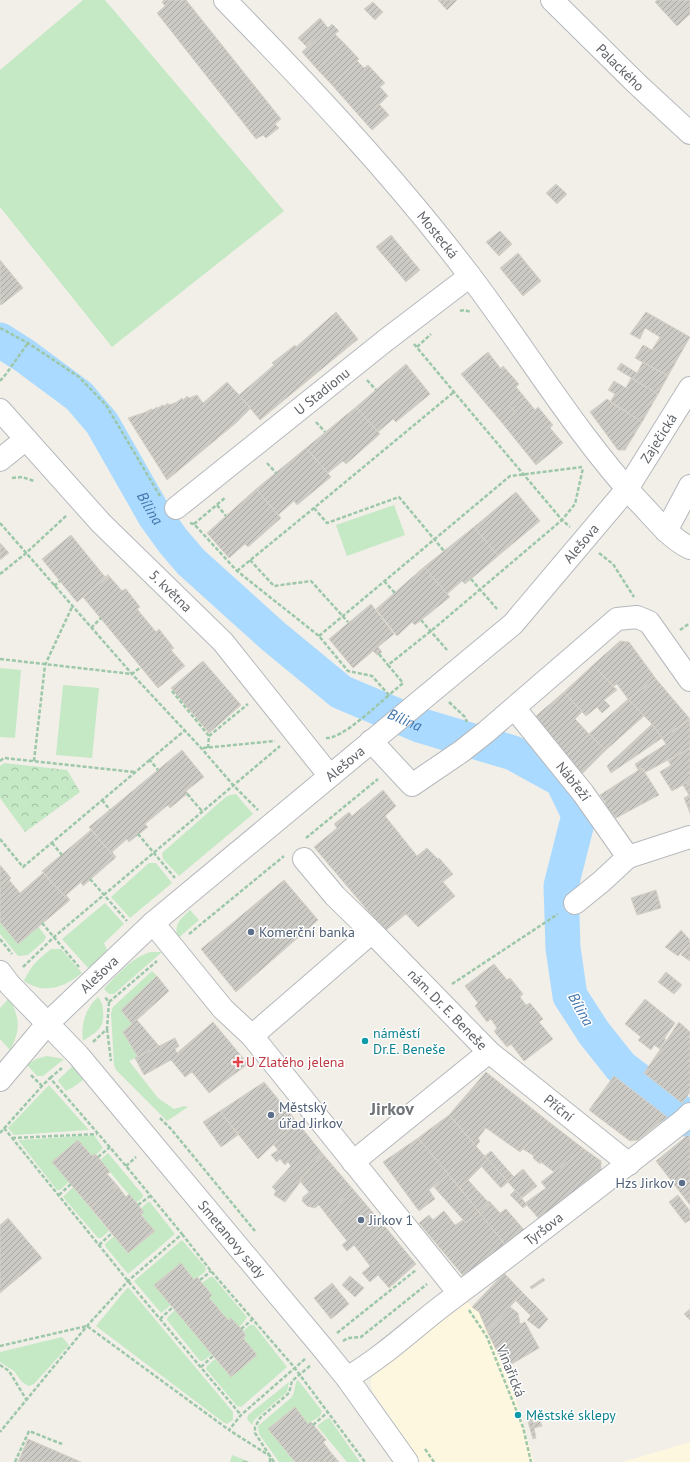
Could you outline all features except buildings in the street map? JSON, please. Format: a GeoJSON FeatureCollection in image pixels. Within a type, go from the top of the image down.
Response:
{"type":"FeatureCollection","features":[{"type":"Feature","properties":{"kind":"street","name":"Mostecká"},"geometry":{"type":"LineString","coordinates":[[225,0],[293,69],[404,194],[470,276],[591,461],[627,489],[666,531],[689,545]]}},
{"type":"Feature","properties":{"kind":"street","name":"Palackého"},"geometry":{"type":"LineString","coordinates":[[552,0],[636,83],[690,133]]}},
{"type":"Feature","properties":{"kind":"street","name":"U Stadionu"},"geometry":{"type":"LineString","coordinates":[[176,508],[402,328],[470,276]]}},
{"type":"Feature","properties":{"kind":"street","name":"Zaječická"},"geometry":{"type":"LineString","coordinates":[[627,489],[690,388]]}},
{"type":"Feature","properties":{"kind":"street","name":"5. května"},"geometry":{"type":"LineString","coordinates":[[0,410],[101,523],[223,642],[292,737],[329,775]]}},
{"type":"Feature","properties":{"kind":"street"},"geometry":{"type":"LineString","coordinates":[[0,460],[26,439]]}},
{"type":"Feature","properties":{"kind":"street"},"geometry":{"type":"LineString","coordinates":[[666,531],[690,486]]}},
{"type":"Feature","properties":{"kind":"street","name":"Alešova"},"geometry":{"type":"LineString","coordinates":[[0,1080],[48,1023],[153,923],[329,775],[513,624],[627,489]]}},
{"type":"Feature","properties":{"kind":"street"},"geometry":{"type":"LineString","coordinates":[[371,741],[412,785],[462,751],[478,729],[514,708],[618,619],[637,617],[649,622],[690,680]]}},
{"type":"Feature","properties":{"kind":"street","name":"Nábřeží"},"geometry":{"type":"LineString","coordinates":[[514,708],[583,793],[628,857]]}},
{"type":"Feature","properties":{"kind":"street"},"geometry":{"type":"LineString","coordinates":[[575,903],[628,857],[690,837]]}},
{"type":"Feature","properties":{"kind":"street","name":"nám. Dr. E. Beneše"},"geometry":{"type":"LineString","coordinates":[[299,853],[335,896],[489,1052],[353,1162]]}},
{"type":"Feature","properties":{"kind":"street"},"geometry":{"type":"LineString","coordinates":[[153,923],[223,1009],[252,1036],[459,1293]]}},
{"type":"Feature","properties":{"kind":"street"},"geometry":{"type":"LineString","coordinates":[[252,1036],[372,932]]}},
{"type":"Feature","properties":{"kind":"street","name":"Smetanovy sady"},"geometry":{"type":"LineString","coordinates":[[5,979],[83,1061],[327,1353],[347,1378],[407,1462]]}},
{"type":"Feature","properties":{"kind":"street","name":"Příční"},"geometry":{"type":"LineString","coordinates":[[489,1052],[629,1164]]}},
{"type":"Feature","properties":{"kind":"street","name":"Tyršova"},"geometry":{"type":"LineString","coordinates":[[347,1378],[366,1367],[431,1314],[629,1164],[687,1117]]}},
{"type":"Feature","properties":{"kind":"path"},"geometry":{"type":"LineString","coordinates":[[456,312],[464,310],[473,312],[476,315]]}},
{"type":"Feature","properties":{"kind":"path"},"geometry":{"type":"LineString","coordinates":[[0,328],[28,343],[79,377],[106,405],[161,497],[176,508],[190,524],[194,524],[237,571],[319,636],[348,671],[372,676],[389,695]]}},
{"type":"Feature","properties":{"kind":"path"},"geometry":{"type":"LineString","coordinates":[[402,328],[562,520],[584,541],[612,564],[649,622]]}},
{"type":"Feature","properties":{"kind":"path"},"geometry":{"type":"LineString","coordinates":[[417,347],[434,332]]}},
{"type":"Feature","properties":{"kind":"path"},"geometry":{"type":"LineString","coordinates":[[0,381],[28,343]]}},
{"type":"Feature","properties":{"kind":"path"},"geometry":{"type":"LineString","coordinates":[[367,380],[376,390]]}},
{"type":"Feature","properties":{"kind":"path"},"geometry":{"type":"LineString","coordinates":[[237,571],[454,392]]}},
{"type":"Feature","properties":{"kind":"path"},"geometry":{"type":"LineString","coordinates":[[316,421],[325,432]]}},
{"type":"Feature","properties":{"kind":"path"},"geometry":{"type":"LineString","coordinates":[[319,636],[510,476],[524,475],[591,461]]}},
{"type":"Feature","properties":{"kind":"path"},"geometry":{"type":"LineString","coordinates":[[388,664],[431,631],[562,520],[575,504],[591,461]]}},
{"type":"Feature","properties":{"kind":"path"},"geometry":{"type":"LineString","coordinates":[[267,463],[276,473]]}},
{"type":"Feature","properties":{"kind":"path"},"geometry":{"type":"LineString","coordinates":[[314,508],[327,523],[399,497],[444,551]]}},
{"type":"Feature","properties":{"kind":"path"},"geometry":{"type":"LineString","coordinates":[[217,505],[226,516]]}},
{"type":"Feature","properties":{"kind":"path"},"geometry":{"type":"LineString","coordinates":[[0,574],[25,554],[69,513]]}},
{"type":"Feature","properties":{"kind":"path"},"geometry":{"type":"LineString","coordinates":[[0,524],[132,674],[184,731],[202,748],[233,784],[272,824]]}},
{"type":"Feature","properties":{"kind":"path"},"geometry":{"type":"LineString","coordinates":[[250,560],[274,586],[311,581],[348,622]]}},
{"type":"Feature","properties":{"kind":"path"},"geometry":{"type":"LineString","coordinates":[[471,579],[497,609]]}},
{"type":"Feature","properties":{"kind":"path"},"geometry":{"type":"LineString","coordinates":[[54,586],[60,580]]}},
{"type":"Feature","properties":{"kind":"path"},"geometry":{"type":"LineString","coordinates":[[384,581],[395,593]]}},
{"type":"Feature","properties":{"kind":"path"},"geometry":{"type":"LineString","coordinates":[[34,761],[45,665],[72,607]]}},
{"type":"Feature","properties":{"kind":"path"},"geometry":{"type":"LineString","coordinates":[[91,628],[101,618]]}},
{"type":"Feature","properties":{"kind":"path"},"geometry":{"type":"LineString","coordinates":[[421,620],[447,650]]}},
{"type":"Feature","properties":{"kind":"path"},"geometry":{"type":"LineString","coordinates":[[320,738],[337,737],[403,683],[379,654]]}},
{"type":"Feature","properties":{"kind":"path"},"geometry":{"type":"LineString","coordinates":[[0,659],[132,674],[141,667]]}},
{"type":"Feature","properties":{"kind":"path"},"geometry":{"type":"LineString","coordinates":[[172,691],[209,736],[208,748]]}},
{"type":"Feature","properties":{"kind":"path"},"geometry":{"type":"LineString","coordinates":[[447,701],[478,729]]}},
{"type":"Feature","properties":{"kind":"path"},"geometry":{"type":"LineString","coordinates":[[209,736],[250,703]]}},
{"type":"Feature","properties":{"kind":"path"},"geometry":{"type":"LineString","coordinates":[[0,839],[23,867],[184,731]]}},
{"type":"Feature","properties":{"kind":"path"},"geometry":{"type":"LineString","coordinates":[[202,748],[292,737]]}},
{"type":"Feature","properties":{"kind":"path"},"geometry":{"type":"LineString","coordinates":[[5,979],[28,962],[54,937],[233,784],[292,737]]}},
{"type":"Feature","properties":{"kind":"path"},"geometry":{"type":"LineString","coordinates":[[0,761],[4,758],[135,772]]}},
{"type":"Feature","properties":{"kind":"path"},"geometry":{"type":"LineString","coordinates":[[149,759],[158,770]]}},
{"type":"Feature","properties":{"kind":"path"},"geometry":{"type":"LineString","coordinates":[[109,1002],[172,948],[299,853],[394,765]]}},
{"type":"Feature","properties":{"kind":"path"},"geometry":{"type":"LineString","coordinates":[[187,794],[202,811]]}},
{"type":"Feature","properties":{"kind":"path"},"geometry":{"type":"LineString","coordinates":[[102,800],[110,810]]}},
{"type":"Feature","properties":{"kind":"path"},"geometry":{"type":"LineString","coordinates":[[138,834],[176,879]]}},
{"type":"Feature","properties":{"kind":"path"},"geometry":{"type":"LineString","coordinates":[[52,843],[62,855]]}},
{"type":"Feature","properties":{"kind":"path"},"geometry":{"type":"LineString","coordinates":[[90,879],[127,921]]}},
{"type":"Feature","properties":{"kind":"path"},"geometry":{"type":"LineString","coordinates":[[434,996],[542,924]]}},
{"type":"Feature","properties":{"kind":"path"},"geometry":{"type":"LineString","coordinates":[[0,1133],[50,1078],[110,1147],[211,1271],[299,1374],[365,1462]]}},
{"type":"Feature","properties":{"kind":"path"},"geometry":{"type":"LineString","coordinates":[[4,1128],[128,1281],[241,1415]]}},
{"type":"Feature","properties":{"kind":"path"},"geometry":{"type":"LineString","coordinates":[[12,1138],[98,1134]]}},
{"type":"Feature","properties":{"kind":"path"},"geometry":{"type":"LineString","coordinates":[[98,1157],[110,1147]]}},
{"type":"Feature","properties":{"kind":"path"},"geometry":{"type":"LineString","coordinates":[[59,1195],[71,1184]]}},
{"type":"Feature","properties":{"kind":"path"},"geometry":{"type":"LineString","coordinates":[[138,1205],[150,1196]]}},
{"type":"Feature","properties":{"kind":"path"},"geometry":{"type":"LineString","coordinates":[[99,1245],[112,1233]]}},
{"type":"Feature","properties":{"kind":"path"},"geometry":{"type":"LineString","coordinates":[[0,1432],[87,1326],[128,1281],[182,1234]]}},
{"type":"Feature","properties":{"kind":"path"},"geometry":{"type":"LineString","coordinates":[[200,1280],[211,1271]]}},
{"type":"Feature","properties":{"kind":"path"},"geometry":{"type":"LineString","coordinates":[[274,1462],[255,1433],[254,1427],[260,1418],[289,1394],[292,1381],[299,1374],[348,1338],[362,1338],[442,1272]]}},
{"type":"Feature","properties":{"kind":"path","name":"Vinařická"},"geometry":{"type":"LineString","coordinates":[[459,1293],[487,1337],[523,1427],[532,1462]]}},
{"type":"Feature","properties":{"kind":"path"},"geometry":{"type":"LineString","coordinates":[[160,1319],[173,1307]]}},
{"type":"Feature","properties":{"kind":"path"},"geometry":{"type":"LineString","coordinates":[[241,1329],[253,1319]]}},
{"type":"Feature","properties":{"kind":"path"},"geometry":{"type":"LineString","coordinates":[[0,1346],[87,1326],[229,1430]]}},
{"type":"Feature","properties":{"kind":"path"},"geometry":{"type":"LineString","coordinates":[[201,1367],[213,1356]]}},
{"type":"Feature","properties":{"kind":"path"},"geometry":{"type":"LineString","coordinates":[[0,1366],[8,1371],[26,1399]]}},
{"type":"Feature","properties":{"kind":"path"},"geometry":{"type":"LineString","coordinates":[[313,1425],[328,1412]]}},
{"type":"Feature","properties":{"kind":"path"},"geometry":{"type":"LineString","coordinates":[[15,1462],[29,1431],[62,1444]]}},
{"type":"Feature","properties":{"kind":"path"},"geometry":{"type":"LineString","coordinates":[[270,1456],[270,1462]]}},
{"type":"Feature","properties":{"kind":"shaded area"},"geometry":{"type":"Polygon","coordinates":[[[465,1298],[472,1307],[479,1312],[508,1372],[534,1462],[420,1462],[373,1392],[371,1380],[374,1373],[465,1298]]]}},
{"type":"Feature","properties":{"kind":"shaded area"},"geometry":{"type":"Polygon","coordinates":[[[690,1442],[690,1462],[623,1462],[643,1456],[690,1442]]]}},
{"type":"Feature","properties":{"kind":"green space"},"geometry":{"type":"Polygon","coordinates":[[[83,0],[105,0],[284,211],[112,347],[0,207],[0,70],[83,0]]]}},
{"type":"Feature","properties":{"kind":"green space"},"geometry":{"type":"Polygon","coordinates":[[[394,505],[405,535],[347,556],[336,525],[394,505]]]}},
{"type":"Feature","properties":{"kind":"green space"},"geometry":{"type":"Polygon","coordinates":[[[0,668],[21,670],[15,738],[0,737],[0,668]]]}},
{"type":"Feature","properties":{"kind":"green space"},"geometry":{"type":"Polygon","coordinates":[[[63,685],[99,688],[92,758],[56,755],[63,685]]]}},
{"type":"Feature","properties":{"kind":"green space"},"geometry":{"type":"Polygon","coordinates":[[[4,763],[67,770],[80,792],[25,832],[0,798],[0,766],[4,763]]]}},
{"type":"Feature","properties":{"kind":"green space"},"geometry":{"type":"Polygon","coordinates":[[[236,794],[253,814],[179,876],[163,859],[162,853],[227,796],[236,794]]]}},
{"type":"Feature","properties":{"kind":"green space"},"geometry":{"type":"Polygon","coordinates":[[[149,863],[156,863],[172,883],[130,918],[111,897],[149,863]]]}},
{"type":"Feature","properties":{"kind":"green space"},"geometry":{"type":"Polygon","coordinates":[[[105,903],[124,924],[104,943],[107,950],[89,969],[62,939],[105,903]]]}},
{"type":"Feature","properties":{"kind":"green space"},"geometry":{"type":"Polygon","coordinates":[[[190,910],[199,920],[177,939],[177,925],[190,910]]]}},
{"type":"Feature","properties":{"kind":"green space"},"geometry":{"type":"Polygon","coordinates":[[[0,922],[18,943],[38,926],[46,937],[44,941],[28,955],[18,956],[0,934],[0,922]]]}},
{"type":"Feature","properties":{"kind":"green space"},"geometry":{"type":"Polygon","coordinates":[[[51,949],[61,949],[82,973],[69,982],[54,988],[39,988],[24,981],[30,970],[42,956],[51,949]]]}},
{"type":"Feature","properties":{"kind":"green space"},"geometry":{"type":"Polygon","coordinates":[[[151,952],[162,952],[114,994],[109,994],[104,989],[131,962],[144,954],[151,952]]]}},
{"type":"Feature","properties":{"kind":"green space"},"geometry":{"type":"Polygon","coordinates":[[[152,971],[157,976],[121,1010],[132,1024],[123,1032],[138,1057],[129,1061],[158,1098],[174,1109],[184,1106],[188,1107],[167,1121],[116,1070],[114,1065],[111,1013],[113,1007],[152,971]]]}},
{"type":"Feature","properties":{"kind":"green space"},"geometry":{"type":"Polygon","coordinates":[[[98,997],[102,1005],[103,1022],[99,1029],[83,1041],[83,1023],[85,1017],[90,1007],[98,997]]]}},
{"type":"Feature","properties":{"kind":"green space"},"geometry":{"type":"Polygon","coordinates":[[[9,998],[13,1005],[18,1024],[14,1043],[10,1050],[0,1039],[0,1008],[9,998]]]}},
{"type":"Feature","properties":{"kind":"green space"},"geometry":{"type":"Polygon","coordinates":[[[47,1056],[64,1059],[43,1076],[37,1076],[27,1065],[36,1059],[47,1056]]]}},
{"type":"Feature","properties":{"kind":"green space"},"geometry":{"type":"Polygon","coordinates":[[[73,1066],[83,1080],[66,1091],[58,1081],[73,1066]]]}},
{"type":"Feature","properties":{"kind":"green space"},"geometry":{"type":"Polygon","coordinates":[[[49,1085],[89,1130],[14,1135],[8,1128],[49,1085]]]}},
{"type":"Feature","properties":{"kind":"green space"},"geometry":{"type":"Polygon","coordinates":[[[94,1135],[103,1148],[96,1155],[95,1154],[92,1156],[78,1140],[52,1162],[69,1182],[60,1190],[57,1190],[18,1140],[94,1135]]]}},
{"type":"Feature","properties":{"kind":"green space"},"geometry":{"type":"Polygon","coordinates":[[[108,1153],[143,1195],[143,1197],[136,1203],[100,1160],[108,1153]]]}},
{"type":"Feature","properties":{"kind":"green space"},"geometry":{"type":"Polygon","coordinates":[[[73,1187],[109,1231],[101,1238],[98,1238],[63,1197],[73,1187]]]}},
{"type":"Feature","properties":{"kind":"green space"},"geometry":{"type":"Polygon","coordinates":[[[150,1202],[175,1234],[128,1274],[105,1246],[105,1244],[114,1236],[128,1253],[155,1231],[141,1215],[144,1212],[141,1208],[150,1202]]]}},
{"type":"Feature","properties":{"kind":"green space"},"geometry":{"type":"Polygon","coordinates":[[[182,1240],[206,1268],[205,1272],[194,1280],[180,1264],[171,1305],[161,1313],[134,1281],[182,1240]]]}},
{"type":"Feature","properties":{"kind":"green space"},"geometry":{"type":"Polygon","coordinates":[[[210,1277],[213,1277],[247,1317],[239,1327],[231,1318],[228,1320],[209,1298],[212,1295],[202,1283],[210,1277]]]}},
{"type":"Feature","properties":{"kind":"green space"},"geometry":{"type":"Polygon","coordinates":[[[128,1287],[233,1412],[233,1420],[227,1424],[223,1422],[96,1326],[128,1287]]]}},
{"type":"Feature","properties":{"kind":"green space"},"geometry":{"type":"Polygon","coordinates":[[[175,1310],[212,1354],[203,1361],[200,1361],[167,1320],[167,1318],[175,1310]]]}},
{"type":"Feature","properties":{"kind":"green space"},"geometry":{"type":"Polygon","coordinates":[[[250,1325],[254,1325],[287,1367],[241,1407],[237,1406],[206,1369],[207,1366],[215,1359],[231,1377],[257,1355],[243,1338],[246,1336],[243,1331],[250,1325]]]}},
{"type":"Feature","properties":{"kind":"green space"},"geometry":{"type":"Polygon","coordinates":[[[62,1337],[69,1345],[34,1384],[29,1386],[22,1382],[14,1371],[0,1362],[0,1352],[62,1337]]]}},
{"type":"Feature","properties":{"kind":"green space"},"geometry":{"type":"Polygon","coordinates":[[[298,1380],[322,1411],[320,1416],[308,1424],[295,1407],[268,1429],[295,1462],[279,1462],[259,1434],[258,1426],[292,1397],[296,1382],[298,1380]]]}},
{"type":"Feature","properties":{"kind":"green space"},"geometry":{"type":"Polygon","coordinates":[[[289,1382],[287,1392],[254,1420],[252,1425],[247,1419],[248,1415],[289,1382]]]}},
{"type":"Feature","properties":{"kind":"green space"},"geometry":{"type":"Polygon","coordinates":[[[329,1418],[360,1462],[347,1462],[317,1426],[329,1418]]]}},
{"type":"Feature","properties":{"kind":"green space"},"geometry":{"type":"Polygon","coordinates":[[[232,1455],[250,1462],[230,1462],[232,1455]]]}},
{"type":"Feature","properties":{"kind":"waterway","name":"Bílina"},"geometry":{"type":"LineString","coordinates":[[0,340],[25,356],[79,396],[102,423],[155,516],[173,541],[191,562],[273,636],[341,692],[419,725],[513,753],[562,780],[579,815],[561,886],[563,948],[570,996],[594,1033],[621,1067],[690,1120]]}},
{"type":"Feature","properties":{"kind":"place","name":"Komerční banka"},"geometry":{"type":"Point","coordinates":[251,932]}},
{"type":"Feature","properties":{"kind":"place","name":"náměstí Dr.E. Beneše"},"geometry":{"type":"Point","coordinates":[365,1041]}},
{"type":"Feature","properties":{"kind":"place","name":"U Zlatého jelena"},"geometry":{"type":"Point","coordinates":[238,1062]}},
{"type":"Feature","properties":{"kind":"place","name":"Městský úřad Jirkov"},"geometry":{"type":"Point","coordinates":[271,1115]}},
{"type":"Feature","properties":{"kind":"place","name":"Hzs Jirkov"},"geometry":{"type":"Point","coordinates":[682,1183]}},
{"type":"Feature","properties":{"kind":"place","name":"Jirkov 1"},"geometry":{"type":"Point","coordinates":[361,1220]}},
{"type":"Feature","properties":{"kind":"place","name":"Městské sklepy"},"geometry":{"type":"Point","coordinates":[518,1415]}},
{"type":"Feature","properties":{"kind":"district","name":"Jirkov"},"geometry":{"type":"Point","coordinates":[392,1108]}}]}
